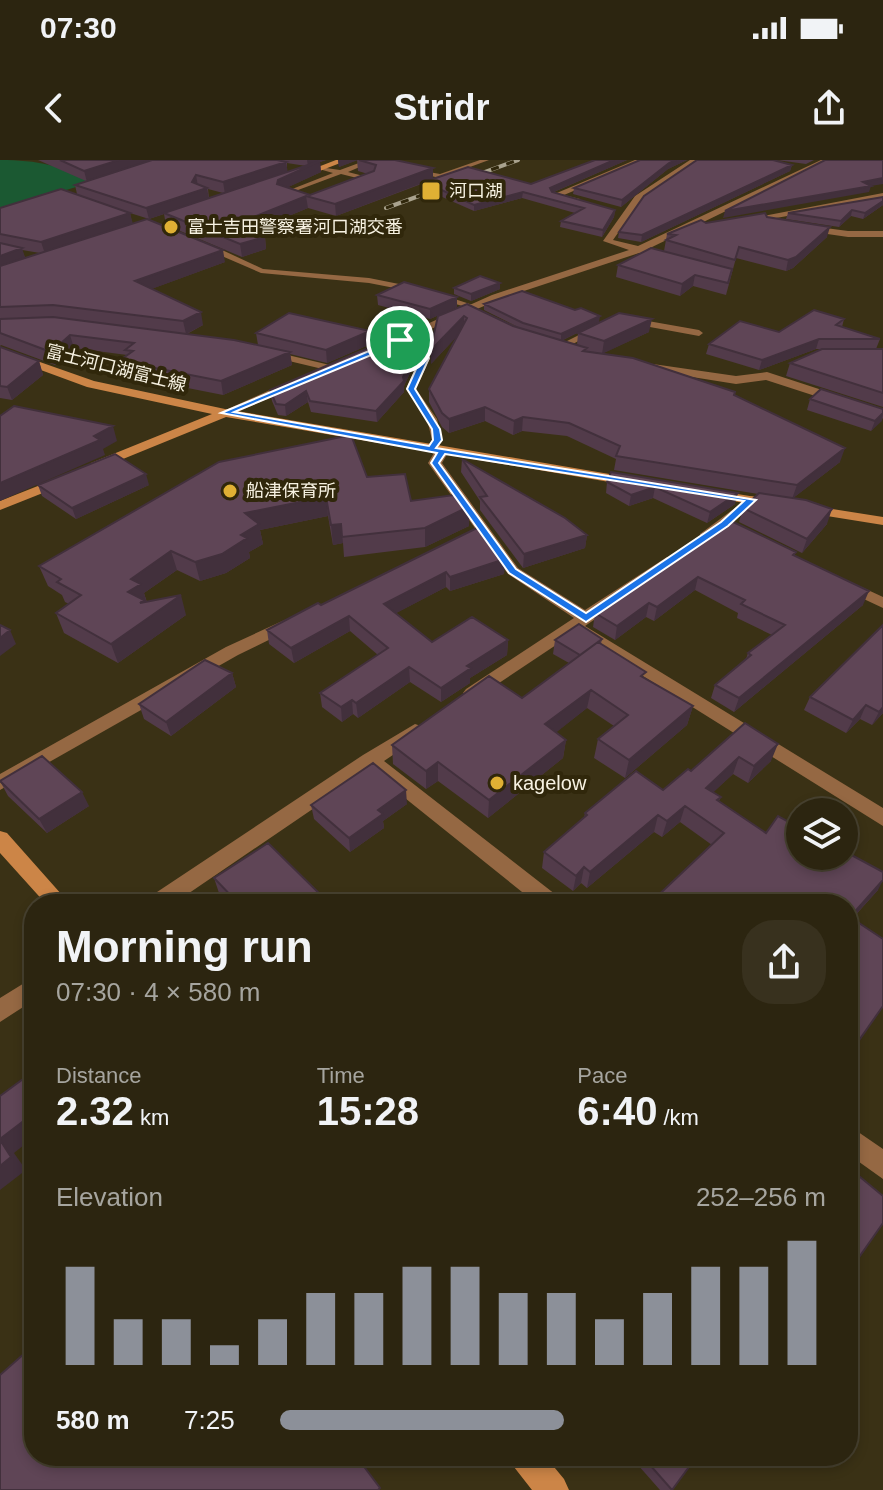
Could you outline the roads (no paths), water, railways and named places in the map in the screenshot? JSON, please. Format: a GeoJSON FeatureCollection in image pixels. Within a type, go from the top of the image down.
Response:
{"type":"FeatureCollection","features":[{"type":"Feature","properties":{"kind":"main road"},"geometry":{"type":"LineString","coordinates":[[290,178],[344,160]]}},
{"type":"Feature","properties":{"kind":"main road"},"geometry":{"type":"LineString","coordinates":[[286,166],[308,173]]}},
{"type":"Feature","properties":{"kind":"main road","name":"富士河口湖富士線"},"geometry":{"type":"LineString","coordinates":[[0,351],[91,384],[225,413],[643,483]]}},
{"type":"Feature","properties":{"kind":"main road"},"geometry":{"type":"LineString","coordinates":[[85,471],[225,413]]}},
{"type":"Feature","properties":{"kind":"main road"},"geometry":{"type":"LineString","coordinates":[[0,506],[70,477]]}},
{"type":"Feature","properties":{"kind":"main road"},"geometry":{"type":"LineString","coordinates":[[705,493],[883,521]]}},
{"type":"Feature","properties":{"kind":"main road"},"geometry":{"type":"LineString","coordinates":[[0,839],[50,894]]}},
{"type":"Feature","properties":{"kind":"main road"},"geometry":{"type":"LineString","coordinates":[[533,1466],[553,1490]]}},
{"type":"Feature","properties":{"kind":"street"},"geometry":{"type":"LineString","coordinates":[[583,202],[556,195],[642,160]]}},
{"type":"Feature","properties":{"kind":"street"},"geometry":{"type":"LineString","coordinates":[[652,254],[608,241],[623,213],[647,189],[685,170],[695,160]]}},
{"type":"Feature","properties":{"kind":"street"},"geometry":{"type":"LineString","coordinates":[[359,357],[469,308],[639,250],[827,160]]}},
{"type":"Feature","properties":{"kind":"street"},"geometry":{"type":"LineString","coordinates":[[793,166],[808,170]]}},
{"type":"Feature","properties":{"kind":"street"},"geometry":{"type":"LineString","coordinates":[[731,223],[883,196]]}},
{"type":"Feature","properties":{"kind":"street"},"geometry":{"type":"LineString","coordinates":[[727,209],[776,225]]}},
{"type":"Feature","properties":{"kind":"street"},"geometry":{"type":"LineString","coordinates":[[610,210],[623,213]]}},
{"type":"Feature","properties":{"kind":"street"},"geometry":{"type":"LineString","coordinates":[[687,229],[716,225]]}},
{"type":"Feature","properties":{"kind":"street"},"geometry":{"type":"LineString","coordinates":[[790,227],[848,234],[883,234]]}},
{"type":"Feature","properties":{"kind":"street"},"geometry":{"type":"LineString","coordinates":[[469,308],[483,318]]}},
{"type":"Feature","properties":{"kind":"street"},"geometry":{"type":"LineString","coordinates":[[545,343],[573,351]]}},
{"type":"Feature","properties":{"kind":"street"},"geometry":{"type":"LineString","coordinates":[[318,374],[345,363]]}},
{"type":"Feature","properties":{"kind":"street"},"geometry":{"type":"LineString","coordinates":[[631,365],[736,380],[767,376],[788,366]]}},
{"type":"Feature","properties":{"kind":"street"},"geometry":{"type":"LineString","coordinates":[[767,376],[883,414]]}},
{"type":"Feature","properties":{"kind":"street"},"geometry":{"type":"LineString","coordinates":[[225,413],[305,380]]}},
{"type":"Feature","properties":{"kind":"street"},"geometry":{"type":"LineString","coordinates":[[437,450],[435,463],[477,531],[513,571],[580,622],[883,818]]}},
{"type":"Feature","properties":{"kind":"street"},"geometry":{"type":"LineString","coordinates":[[459,702],[731,527],[751,500]]}},
{"type":"Feature","properties":{"kind":"street"},"geometry":{"type":"LineString","coordinates":[[830,576],[883,603]]}},
{"type":"Feature","properties":{"kind":"street"},"geometry":{"type":"LineString","coordinates":[[0,783],[232,651],[302,617]]}},
{"type":"Feature","properties":{"kind":"street"},"geometry":{"type":"LineString","coordinates":[[171,894],[434,718]]}},
{"type":"Feature","properties":{"kind":"street"},"geometry":{"type":"LineString","coordinates":[[370,760],[539,894]]}},
{"type":"Feature","properties":{"kind":"street"},"geometry":{"type":"LineString","coordinates":[[0,1011],[24,994]]}},
{"type":"Feature","properties":{"kind":"street"},"geometry":{"type":"LineString","coordinates":[[858,1146],[883,1166]]}},
{"type":"Feature","properties":{"kind":"lane"},"geometry":{"type":"LineString","coordinates":[[400,167],[440,176],[486,160]]}},
{"type":"Feature","properties":{"kind":"lane"},"geometry":{"type":"LineString","coordinates":[[331,186],[297,198],[284,194],[374,161]]}},
{"type":"Feature","properties":{"kind":"lane"},"geometry":{"type":"LineString","coordinates":[[321,168],[372,179],[356,186]]}},
{"type":"Feature","properties":{"kind":"lane"},"geometry":{"type":"LineString","coordinates":[[308,173],[323,179]]}},
{"type":"Feature","properties":{"kind":"lane"},"geometry":{"type":"LineString","coordinates":[[346,181],[360,176]]}},
{"type":"Feature","properties":{"kind":"lane"},"geometry":{"type":"LineString","coordinates":[[197,242],[236,262],[270,273],[390,283],[431,292],[469,308]]}},
{"type":"Feature","properties":{"kind":"lane"},"geometry":{"type":"LineString","coordinates":[[560,347],[612,322],[699,333]]}},
{"type":"Feature","properties":{"kind":"lane"},"geometry":{"type":"LineString","coordinates":[[400,340],[419,350],[425,358],[411,389],[436,429],[437,450]]}},
{"type":"Feature","properties":{"kind":"lane"},"geometry":{"type":"LineString","coordinates":[[254,350],[331,368]]}},
{"type":"Feature","properties":{"kind":"railway"},"geometry":{"type":"LineString","coordinates":[[386,208],[518,160]]}},
{"type":"Feature","properties":{"kind":"place","name":"河口湖"},"geometry":{"type":"Point","coordinates":[431,191]}},
{"type":"Feature","properties":{"kind":"place","name":"富士吉田警察署河口湖交番"},"geometry":{"type":"Point","coordinates":[171,227]}},
{"type":"Feature","properties":{"kind":"place","name":"船津保育所"},"geometry":{"type":"Point","coordinates":[230,491]}},
{"type":"Feature","properties":{"kind":"place","name":"kagelow"},"geometry":{"type":"Point","coordinates":[497,783]}}]}
